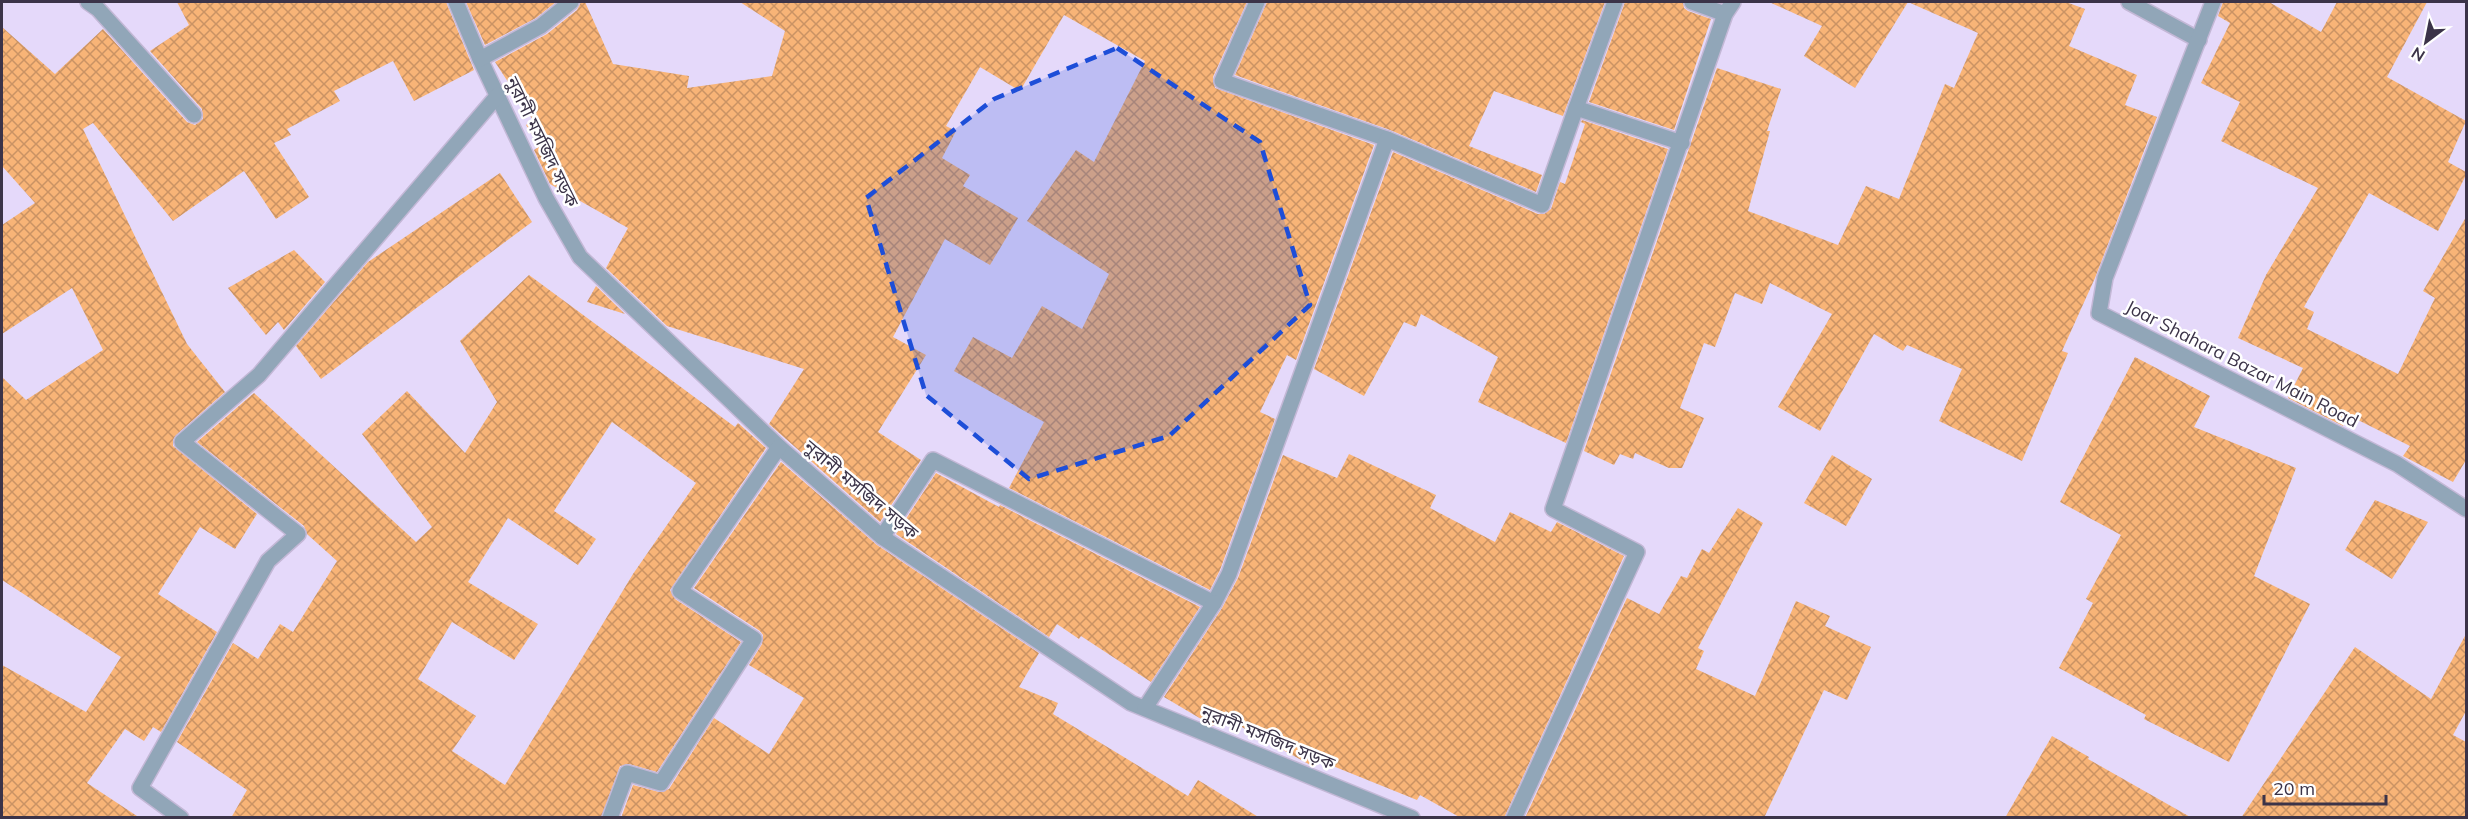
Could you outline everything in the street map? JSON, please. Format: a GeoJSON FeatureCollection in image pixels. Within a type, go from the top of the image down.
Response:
{"type":"FeatureCollection","features":[{"type":"Feature","properties":{"kind":"street"},"geometry":{"type":"LineString","coordinates":[[88,2],[98,9],[194,115]]}},
{"type":"Feature","properties":{"kind":"street","name":"নুরানী মসজিদ সড়ক"},"geometry":{"type":"LineString","coordinates":[[456,2],[480,59],[546,198],[580,257],[779,447],[882,537],[1131,703],[1412,818]]}},
{"type":"Feature","properties":{"kind":"street"},"geometry":{"type":"LineString","coordinates":[[480,59],[541,26],[571,2]]}},
{"type":"Feature","properties":{"kind":"street"},"geometry":{"type":"LineString","coordinates":[[1257,2],[1222,81],[1387,139],[1542,205],[1615,2]]}},
{"type":"Feature","properties":{"kind":"street"},"geometry":{"type":"LineString","coordinates":[[1514,818],[1636,552],[1553,509],[1729,8],[1692,2]]}},
{"type":"Feature","properties":{"kind":"street"},"geometry":{"type":"LineString","coordinates":[[2129,2],[2199,40]]}},
{"type":"Feature","properties":{"kind":"street","name":"Joar Shahara Bazar Main Road"},"geometry":{"type":"LineString","coordinates":[[2213,2],[2105,278],[2099,313],[2397,464],[2466,509]]}},
{"type":"Feature","properties":{"kind":"street"},"geometry":{"type":"LineString","coordinates":[[181,818],[140,788],[268,561],[298,534],[182,442],[259,375],[498,95]]}},
{"type":"Feature","properties":{"kind":"street"},"geometry":{"type":"LineString","coordinates":[[1576,108],[1682,143]]}},
{"type":"Feature","properties":{"kind":"street"},"geometry":{"type":"LineString","coordinates":[[1145,708],[1214,603],[1229,574],[1387,139]]}},
{"type":"Feature","properties":{"kind":"street"},"geometry":{"type":"LineString","coordinates":[[610,818],[627,773],[661,783],[754,639],[680,591],[779,447]]}},
{"type":"Feature","properties":{"kind":"street"},"geometry":{"type":"LineString","coordinates":[[882,537],[933,460],[1214,603]]}},
{"type":"Feature","properties":{"kind":"highlighted area"},"geometry":{"type":"Polygon","coordinates":[[[1117,48],[1260,142],[1310,305],[1169,436],[1029,479],[926,395],[866,198],[994,99],[1117,48]]]}},
{"type":"Feature","properties":{"kind":"building"},"geometry":{"type":"Polygon","coordinates":[[[177,2],[446,2],[474,70],[414,101],[393,61],[334,91],[340,101],[287,129],[291,135],[274,143],[309,197],[276,219],[244,171],[173,221],[93,123],[83,129],[187,344],[225,392],[176,435],[173,446],[257,514],[235,549],[200,527],[158,594],[217,632],[161,732],[153,727],[144,741],[125,729],[87,783],[140,818],[2,818],[2,665],[86,712],[121,657],[2,580],[2,377],[26,400],[103,350],[72,288],[2,334],[2,225],[35,203],[2,166],[2,27],[55,74],[103,29],[187,122],[195,125],[203,119],[202,109],[150,51],[189,25],[177,2]]]}},
{"type":"Feature","properties":{"kind":"building"},"geometry":{"type":"Polygon","coordinates":[[[466,2],[556,2],[536,18],[485,45],[466,2]]]}},
{"type":"Feature","properties":{"kind":"building"},"geometry":{"type":"Polygon","coordinates":[[[581,2],[585,2],[613,64],[689,76],[687,88],[772,76],[785,31],[740,2],[1247,2],[1213,77],[1215,88],[1374,145],[1296,360],[1287,355],[1260,412],[1275,419],[1220,570],[1210,590],[1009,488],[1044,422],[954,371],[973,337],[1012,358],[1042,306],[1082,329],[1109,274],[1027,221],[1076,150],[1094,162],[1145,61],[1064,15],[1020,91],[980,67],[946,126],[956,131],[942,158],[970,175],[963,186],[1018,218],[990,265],[945,239],[893,337],[926,355],[878,432],[921,460],[880,522],[769,424],[804,369],[667,326],[606,268],[628,228],[550,184],[534,150],[540,146],[526,125],[533,120],[495,62],[547,34],[577,10],[581,2]]]}},
{"type":"Feature","properties":{"kind":"building"},"geometry":{"type":"Polygon","coordinates":[[[1267,2],[1605,2],[1563,116],[1494,91],[1469,146],[1542,175],[1536,192],[1390,130],[1235,75],[1267,2]]]}},
{"type":"Feature","properties":{"kind":"building"},"geometry":{"type":"Polygon","coordinates":[[[1625,2],[1683,2],[1684,8],[1688,11],[1711,19],[1674,130],[1589,102],[1625,2]]]}},
{"type":"Feature","properties":{"kind":"building"},"geometry":{"type":"Polygon","coordinates":[[[1769,2],[1908,2],[1855,88],[1804,56],[1822,26],[1769,2]]]}},
{"type":"Feature","properties":{"kind":"building"},"geometry":{"type":"Polygon","coordinates":[[[1908,2],[2066,2],[2085,9],[2069,46],[2137,75],[2125,105],[2157,117],[2095,278],[2062,351],[2068,353],[2022,461],[1939,421],[1962,369],[1907,345],[1903,351],[1874,334],[1820,431],[1778,407],[1832,314],[1770,283],[1762,304],[1735,293],[1715,347],[1704,343],[1680,408],[1704,418],[1682,468],[1669,468],[1635,453],[1633,459],[1620,454],[1614,465],[1584,451],[1717,68],[1781,89],[1767,131],[1770,131],[1748,211],[1838,245],[1866,186],[1899,199],[1945,84],[1954,88],[1978,33],[1908,2]]]}},
{"type":"Feature","properties":{"kind":"building"},"geometry":{"type":"Polygon","coordinates":[[[2223,2],[2269,2],[2321,32],[2337,2],[2427,2],[2387,77],[2466,121],[2448,162],[2466,172],[2466,175],[2438,231],[2369,193],[2304,307],[2314,312],[2307,329],[2398,374],[2435,298],[2423,291],[2466,217],[2466,460],[2453,482],[2403,456],[2410,446],[2348,415],[2343,426],[2288,398],[2303,368],[2238,338],[2266,275],[2318,188],[2221,141],[2240,102],[2201,83],[2230,23],[2218,16],[2223,2]]]}},
{"type":"Feature","properties":{"kind":"building"},"geometry":{"type":"Polygon","coordinates":[[[1582,120],[1668,149],[1566,443],[1478,402],[1498,357],[1421,314],[1416,327],[1404,322],[1364,396],[1314,369],[1393,152],[1538,214],[1544,214],[1551,209],[1560,182],[1565,184],[1585,124],[1581,122],[1582,120]]]}},
{"type":"Feature","properties":{"kind":"building"},"geometry":{"type":"Polygon","coordinates":[[[500,173],[532,222],[321,379],[296,346],[368,262],[500,173]]]}},
{"type":"Feature","properties":{"kind":"building"},"geometry":{"type":"Polygon","coordinates":[[[294,250],[325,282],[284,330],[278,322],[266,335],[228,288],[294,250]]]}},
{"type":"Feature","properties":{"kind":"building"},"geometry":{"type":"Polygon","coordinates":[[[529,275],[735,427],[738,423],[766,448],[670,590],[675,599],[741,642],[657,772],[629,764],[620,766],[601,818],[231,818],[247,790],[177,742],[233,643],[258,659],[280,624],[293,632],[337,561],[307,534],[304,526],[197,442],[254,393],[416,542],[432,527],[362,434],[407,391],[465,453],[497,402],[460,341],[529,275]],[[612,422],[554,511],[596,539],[578,565],[508,518],[468,582],[538,624],[514,660],[452,622],[418,679],[476,716],[452,751],[505,785],[633,574],[696,483],[612,422]]]}},
{"type":"Feature","properties":{"kind":"building"},"geometry":{"type":"Polygon","coordinates":[[[596,286],[625,314],[587,302],[596,286]]]}},
{"type":"Feature","properties":{"kind":"building"},"geometry":{"type":"Polygon","coordinates":[[[2135,357],[2210,396],[2194,427],[2296,468],[2254,576],[2310,604],[2229,762],[2144,719],[2146,715],[2059,668],[2093,603],[2086,599],[2121,535],[2060,502],[2135,357]]]}},
{"type":"Feature","properties":{"kind":"building"},"geometry":{"type":"Polygon","coordinates":[[[1349,454],[1436,495],[1430,508],[1495,542],[1510,512],[1551,532],[1557,522],[1624,556],[1504,818],[1461,818],[1420,795],[1417,800],[1318,760],[1314,767],[1220,715],[1213,726],[1164,697],[1222,608],[1238,578],[1283,455],[1337,478],[1349,454]]]}},
{"type":"Feature","properties":{"kind":"building"},"geometry":{"type":"Polygon","coordinates":[[[1832,455],[1872,479],[1846,526],[1804,503],[1832,455]]]}},
{"type":"Feature","properties":{"kind":"building"},"geometry":{"type":"Polygon","coordinates":[[[781,462],[877,545],[1039,653],[1019,687],[1058,703],[1053,714],[1188,796],[1198,780],[1260,818],[621,818],[633,785],[659,792],[669,789],[714,718],[769,754],[804,698],[749,665],[762,644],[763,635],[760,631],[694,588],[781,462]]]}},
{"type":"Feature","properties":{"kind":"building"},"geometry":{"type":"Polygon","coordinates":[[[936,473],[999,507],[1000,505],[1200,607],[1151,682],[1081,636],[1079,639],[1057,624],[1049,637],[896,534],[936,473]]]}},
{"type":"Feature","properties":{"kind":"building"},"geometry":{"type":"Polygon","coordinates":[[[2375,500],[2428,522],[2392,579],[2345,550],[2375,500]]]}},
{"type":"Feature","properties":{"kind":"building"},"geometry":{"type":"Polygon","coordinates":[[[1738,508],[1763,523],[1698,648],[1704,651],[1696,669],[1755,696],[1796,601],[1830,616],[1825,626],[1871,647],[1847,700],[1824,690],[1764,818],[1525,818],[1627,598],[1659,614],[1681,576],[1687,578],[1702,549],[1709,553],[1738,508]]]}},
{"type":"Feature","properties":{"kind":"building"},"geometry":{"type":"Polygon","coordinates":[[[2466,634],[2466,711],[2453,735],[2466,742],[2466,818],[2241,818],[2355,647],[2431,699],[2466,634]]]}},
{"type":"Feature","properties":{"kind":"building"},"geometry":{"type":"Polygon","coordinates":[[[2052,736],[2089,757],[2088,759],[2192,818],[2005,818],[2052,736]]]}}]}
